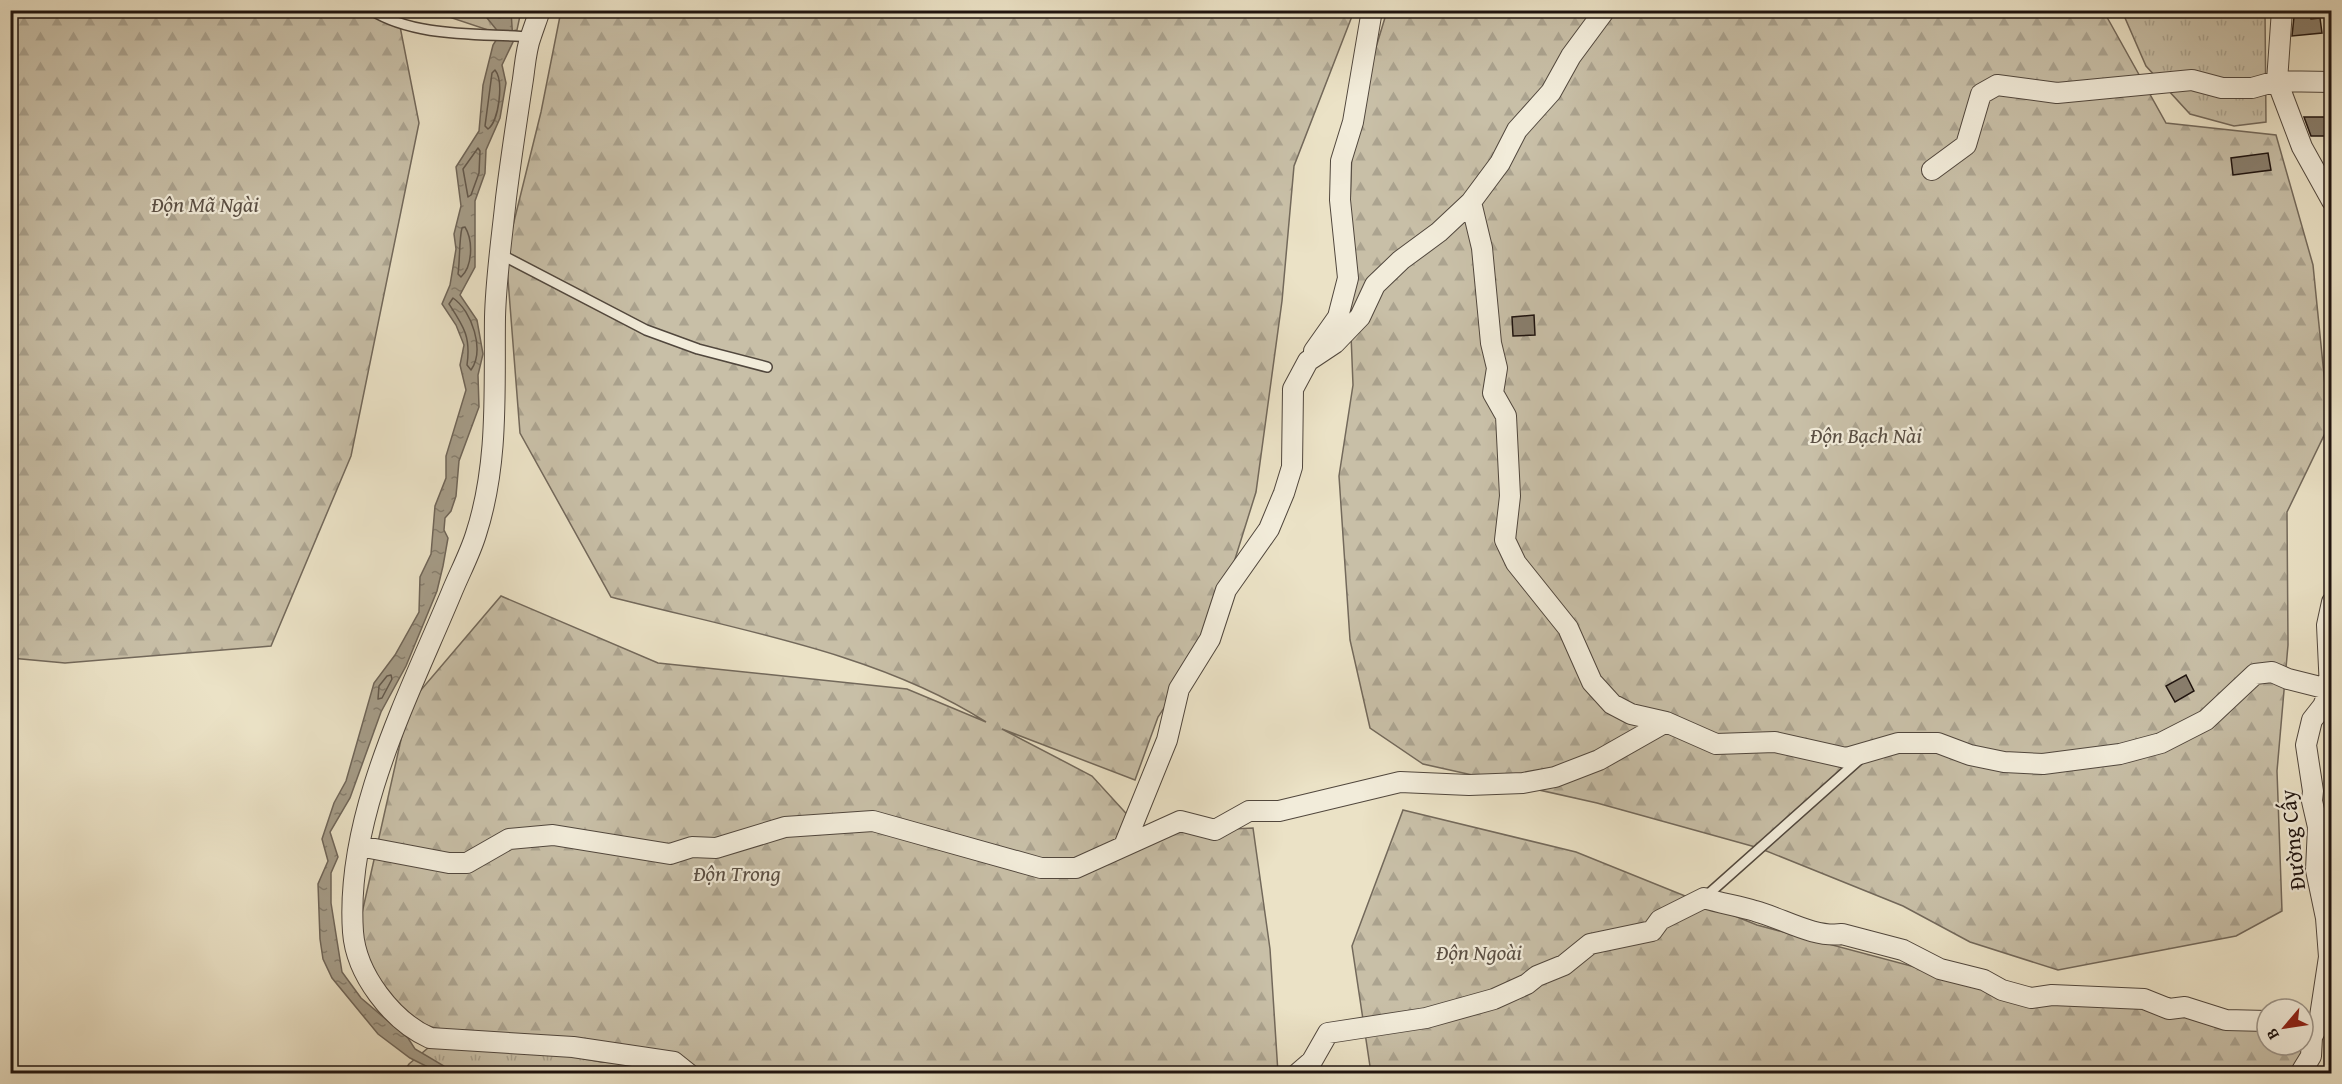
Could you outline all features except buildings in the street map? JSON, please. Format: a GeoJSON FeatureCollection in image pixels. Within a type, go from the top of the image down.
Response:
{"type":"FeatureCollection","features":[{"type":"Feature","properties":{"kind":"street"},"geometry":{"type":"LineString","coordinates":[[540,10],[522,36],[495,316],[493,456],[487,497],[476,536],[395,727],[368,806],[359,846],[352,912],[353,935],[360,963],[386,1004],[417,1032],[430,1038],[573,1047],[674,1062],[688,1074]]}},
{"type":"Feature","properties":{"kind":"street"},"geometry":{"type":"LineString","coordinates":[[1124,846],[1167,740],[1179,689],[1210,639],[1226,590],[1269,529],[1284,493],[1292,467],[1293,389],[1308,360],[1338,317],[1348,278],[1340,200],[1341,161],[1353,123],[1372,10]]}},
{"type":"Feature","properties":{"kind":"street"},"geometry":{"type":"LineString","coordinates":[[1308,360],[1335,343],[1360,317],[1375,285],[1401,260],[1439,232],[1471,202],[1500,163],[1517,130],[1551,92],[1571,56],[1605,10]]}},
{"type":"Feature","properties":{"kind":"street"},"geometry":{"type":"LineString","coordinates":[[2282,10],[2277,81],[2302,147],[2331,201]]}},
{"type":"Feature","properties":{"kind":"street"},"geometry":{"type":"LineString","coordinates":[[1932,171],[1966,145],[1981,94],[1997,85],[2057,93],[2192,80],[2222,88],[2252,88],[2277,81],[2331,82]]}},
{"type":"Feature","properties":{"kind":"street"},"geometry":{"type":"LineString","coordinates":[[1471,202],[1482,248],[1491,343],[1497,368],[1493,393],[1506,417],[1510,496],[1505,540],[1516,563],[1568,628],[1582,664],[1605,696],[1612,704],[1631,714],[1666,722],[1716,744],[1775,742],[1846,758],[1865,755],[1898,743],[1938,742],[1970,755],[2004,762],[2043,764],[2120,754],[2161,743],[2206,720],[2255,674],[2272,672],[2288,679],[2331,689],[2327,625],[2331,602]]}},
{"type":"Feature","properties":{"kind":"street","name":"Đường Cấy"},"geometry":{"type":"LineString","coordinates":[[2300,1074],[2312,1056],[2312,1037],[2318,1023],[2329,957],[2326,918],[2316,870],[2325,845],[2306,745],[2312,720],[2323,706],[2331,689]]}},
{"type":"Feature","properties":{"kind":"street"},"geometry":{"type":"LineString","coordinates":[[359,846],[449,863],[467,863],[509,839],[553,835],[670,854],[692,847],[716,848],[785,827],[873,820],[1041,868],[1076,868],[1180,821],[1215,830],[1249,811],[1279,811],[1400,782],[1469,785],[1523,783],[1555,777],[1599,760],[1666,722]]}},
{"type":"Feature","properties":{"kind":"street"},"geometry":{"type":"LineString","coordinates":[[1297,1074],[1312,1061],[1328,1034],[1426,1018],[1494,999],[1527,984],[1537,976],[1564,966],[1590,944],[1652,931],[1660,920],[1704,898],[1755,910],[1806,928],[1833,935],[1842,934],[1903,950],[1940,969],[1983,980],[2002,990],[2031,998],[2052,994],[2144,999],[2169,1010],[2186,1007],[2226,1020],[2255,1021]]}},
{"type":"Feature","properties":{"kind":"lane"},"geometry":{"type":"LineString","coordinates":[[371,10],[399,24],[419,29],[522,36]]}},
{"type":"Feature","properties":{"kind":"lane"},"geometry":{"type":"LineString","coordinates":[[500,254],[646,330],[690,347],[767,367]]}},
{"type":"Feature","properties":{"kind":"lane"},"geometry":{"type":"LineString","coordinates":[[1704,898],[1865,755]]}},
{"type":"Feature","properties":{"kind":"green space","name":"Độn Bạch Nài"},"geometry":{"type":"Polygon","coordinates":[[[2103,10],[2166,123],[2276,135],[2313,265],[2329,425],[2287,512],[2288,645],[2277,771],[2282,911],[2236,936],[2058,970],[1970,942],[1903,906],[1759,848],[1597,803],[1423,764],[1370,728],[1350,640],[1339,476],[1353,385],[1348,259],[1353,123],[1387,11],[2103,10]]]}},
{"type":"Feature","properties":{"kind":"green space","name":"Độn Mã Ngài"},"geometry":{"type":"Polygon","coordinates":[[[10,11],[397,11],[419,123],[351,456],[271,646],[65,663],[11,658],[10,11]]]}},
{"type":"Feature","properties":{"kind":"green space"},"geometry":{"type":"Polygon","coordinates":[[[448,11],[521,11],[517,30],[500,34],[449,17],[448,11]]]}},
{"type":"Feature","properties":{"kind":"green space","name":"Độn Trong"},"geometry":{"type":"Polygon","coordinates":[[[561,11],[1354,11],[1294,166],[1282,301],[1256,492],[1210,639],[1158,717],[1135,780],[1002,729],[1092,776],[1144,833],[1253,828],[1270,949],[1278,1073],[669,1073],[635,1046],[447,1032],[414,1021],[395,1002],[368,962],[358,931],[409,704],[501,596],[658,663],[907,689],[986,722],[944,698],[900,678],[853,661],[755,632],[611,597],[520,433],[506,254],[541,112],[561,11]]]}},
{"type":"Feature","properties":{"kind":"green space"},"geometry":{"type":"Polygon","coordinates":[[[2122,11],[2265,11],[2266,122],[2234,126],[2190,114],[2146,66],[2122,11]]]}},
{"type":"Feature","properties":{"kind":"green space","name":"Độn Ngoài"},"geometry":{"type":"Polygon","coordinates":[[[1403,810],[1576,852],[1757,925],[2031,998],[2149,1005],[2255,1026],[2255,1057],[2301,1057],[2292,1074],[1371,1073],[1352,946],[1403,810]]]}},
{"type":"Feature","properties":{"kind":"green space"},"geometry":{"type":"Polygon","coordinates":[[[447,1032],[601,1062],[658,1065],[671,1074],[402,1074],[409,1064],[447,1032]]]}},
{"type":"Feature","properties":{"kind":"water"},"geometry":{"type":"Polygon","coordinates":[[[487,11],[511,11],[513,42],[502,65],[506,83],[500,118],[486,150],[485,173],[475,201],[475,267],[460,295],[477,320],[483,354],[478,375],[479,407],[459,461],[456,496],[451,511],[445,518],[444,530],[448,538],[437,591],[406,666],[381,712],[350,798],[330,832],[338,857],[331,873],[331,903],[342,972],[361,998],[408,1038],[415,1049],[444,1066],[450,1073],[436,1073],[410,1058],[378,1034],[332,978],[323,959],[320,939],[318,884],[328,861],[322,839],[334,803],[346,781],[374,683],[395,655],[419,612],[420,577],[431,554],[435,506],[446,478],[446,456],[466,390],[460,365],[464,345],[456,325],[442,304],[450,285],[456,249],[454,234],[461,206],[456,167],[479,131],[483,85],[493,45],[500,34],[487,18],[487,11]]]}}]}
